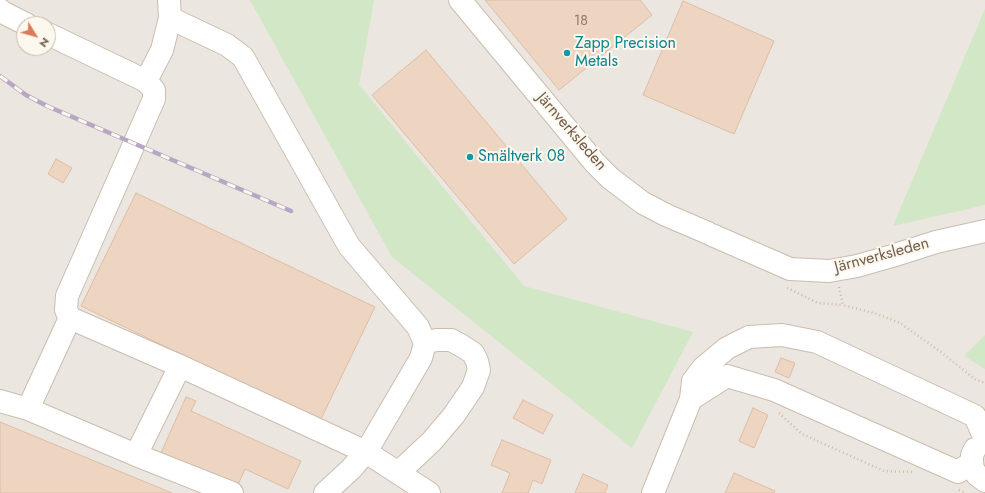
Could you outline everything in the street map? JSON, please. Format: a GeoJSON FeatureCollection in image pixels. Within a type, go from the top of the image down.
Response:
{"type":"FeatureCollection","features":[{"type":"Feature","properties":{"kind":"street","name":"Järnverksleden"},"geometry":{"type":"LineString","coordinates":[[460,0],[595,163],[610,178],[643,202],[666,215],[790,269],[832,270],[857,266],[936,242],[985,231]]}},
{"type":"Feature","properties":{"kind":"street"},"geometry":{"type":"LineString","coordinates":[[146,81],[162,50],[170,9],[227,44],[243,57],[349,246],[418,327],[425,343],[421,358],[366,452],[351,469],[325,493]]}},
{"type":"Feature","properties":{"kind":"street"},"geometry":{"type":"LineString","coordinates":[[0,10],[16,19]]}},
{"type":"Feature","properties":{"kind":"street"},"geometry":{"type":"LineString","coordinates":[[56,38],[146,81],[154,90],[154,99],[67,296],[66,310],[70,318],[180,366],[366,452],[429,493]]}},
{"type":"Feature","properties":{"kind":"street"},"geometry":{"type":"LineString","coordinates":[[28,409],[70,318]]}},
{"type":"Feature","properties":{"kind":"street"},"geometry":{"type":"LineString","coordinates":[[653,493],[691,399],[693,381],[703,368],[727,348],[749,337],[782,335],[817,342],[975,416],[985,440],[979,444],[972,456],[973,469],[977,475],[985,481]]}},
{"type":"Feature","properties":{"kind":"street"},"geometry":{"type":"LineString","coordinates":[[398,473],[432,441],[454,415],[473,387],[479,370],[477,361],[472,353],[451,340],[436,340],[425,343]]}},
{"type":"Feature","properties":{"kind":"street"},"geometry":{"type":"LineString","coordinates":[[136,455],[180,366]]}},
{"type":"Feature","properties":{"kind":"street"},"geometry":{"type":"LineString","coordinates":[[691,399],[727,376],[774,390],[958,472],[972,462]]}},
{"type":"Feature","properties":{"kind":"street"},"geometry":{"type":"LineString","coordinates":[[0,401],[28,409],[136,455],[232,493]]}},
{"type":"Feature","properties":{"kind":"path"},"geometry":{"type":"LineString","coordinates":[[832,270],[837,278],[843,306],[877,314],[900,323],[941,352],[976,380],[985,383]]}},
{"type":"Feature","properties":{"kind":"path"},"geometry":{"type":"LineString","coordinates":[[776,410],[802,434],[884,471],[916,473]]}},
{"type":"Feature","properties":{"kind":"path"},"geometry":{"type":"LineString","coordinates":[[952,487],[966,493]]}},
{"type":"Feature","properties":{"kind":"shaded area"},"geometry":{"type":"Polygon","coordinates":[[[0,0],[985,0],[985,493],[0,493],[0,0]]]}},
{"type":"Feature","properties":{"kind":"green space"},"geometry":{"type":"Polygon","coordinates":[[[250,0],[374,0],[359,85],[524,286],[693,332],[632,448],[392,257],[250,0]]]}},
{"type":"Feature","properties":{"kind":"green space"},"geometry":{"type":"Polygon","coordinates":[[[985,9],[985,205],[893,226],[985,9]]]}},
{"type":"Feature","properties":{"kind":"green space"},"geometry":{"type":"Polygon","coordinates":[[[985,335],[985,369],[964,356],[985,335]]]}},
{"type":"Feature","properties":{"kind":"building","name":"Zapp Precision Metals"},"geometry":{"type":"Polygon","coordinates":[[[485,0],[640,0],[652,15],[559,90],[485,0]]]}},
{"type":"Feature","properties":{"kind":"building"},"geometry":{"type":"Polygon","coordinates":[[[683,1],[774,41],[734,134],[643,95],[683,1]]]}},
{"type":"Feature","properties":{"kind":"building","name":"Smältverk 08"},"geometry":{"type":"Polygon","coordinates":[[[426,50],[567,219],[514,264],[372,95],[426,50]]]}},
{"type":"Feature","properties":{"kind":"building"},"geometry":{"type":"Polygon","coordinates":[[[56,159],[72,168],[63,183],[48,174],[56,159]]]}},
{"type":"Feature","properties":{"kind":"building"},"geometry":{"type":"Polygon","coordinates":[[[136,193],[375,307],[320,421],[81,306],[136,193]]]}},
{"type":"Feature","properties":{"kind":"building"},"geometry":{"type":"Polygon","coordinates":[[[781,358],[795,363],[789,378],[775,372],[781,358]]]}},
{"type":"Feature","properties":{"kind":"building"},"geometry":{"type":"Polygon","coordinates":[[[186,397],[196,401],[191,411],[301,461],[288,489],[245,469],[237,487],[161,453],[186,397]]]}},
{"type":"Feature","properties":{"kind":"building"},"geometry":{"type":"Polygon","coordinates":[[[523,400],[553,415],[543,434],[513,418],[523,400]]]}},
{"type":"Feature","properties":{"kind":"building"},"geometry":{"type":"Polygon","coordinates":[[[753,408],[768,415],[754,448],[739,441],[753,408]]]}},
{"type":"Feature","properties":{"kind":"building"},"geometry":{"type":"Polygon","coordinates":[[[0,422],[172,493],[0,493],[0,422]]]}},
{"type":"Feature","properties":{"kind":"building"},"geometry":{"type":"Polygon","coordinates":[[[502,440],[551,460],[542,484],[533,480],[528,493],[502,493],[510,473],[491,465],[502,440]]]}},
{"type":"Feature","properties":{"kind":"building"},"geometry":{"type":"Polygon","coordinates":[[[734,473],[775,491],[774,493],[725,493],[734,473]]]}},
{"type":"Feature","properties":{"kind":"building"},"geometry":{"type":"Polygon","coordinates":[[[583,474],[608,485],[605,493],[575,493],[583,474]]]}},
{"type":"Feature","properties":{"kind":"railway"},"geometry":{"type":"LineString","coordinates":[[0,76],[26,95],[47,106],[291,211]]}},
{"type":"Feature","properties":{"kind":"place","name":"Zapp Precision Metals"},"geometry":{"type":"Point","coordinates":[567,53]}},
{"type":"Feature","properties":{"kind":"place","name":"Smältverk 08"},"geometry":{"type":"Point","coordinates":[470,157]}}]}
